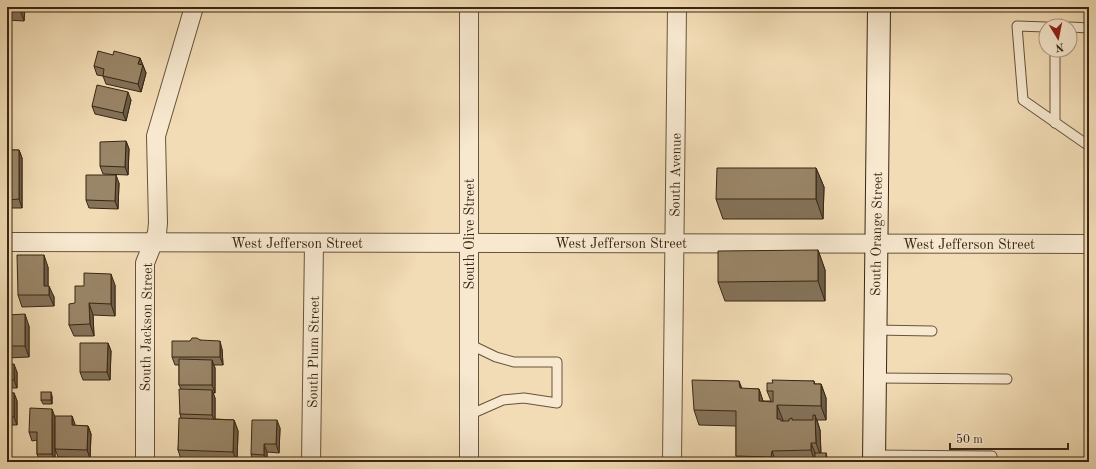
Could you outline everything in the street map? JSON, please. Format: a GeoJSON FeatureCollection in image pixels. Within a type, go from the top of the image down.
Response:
{"type":"FeatureCollection","features":[{"type":"Feature","properties":{"kind":"main road","name":"South Orange Street"},"geometry":{"type":"LineString","coordinates":[[874,458],[879,7]]}},
{"type":"Feature","properties":{"kind":"street","name":"South Jackson Street"},"geometry":{"type":"LineString","coordinates":[[145,462],[145,263],[157,233],[158,223],[156,136],[194,7]]}},
{"type":"Feature","properties":{"kind":"street","name":"South Olive Street"},"geometry":{"type":"LineString","coordinates":[[469,7],[469,462]]}},
{"type":"Feature","properties":{"kind":"street","name":"South Avenue"},"geometry":{"type":"LineString","coordinates":[[672,462],[677,7]]}},
{"type":"Feature","properties":{"kind":"street","name":"West Jefferson Street"},"geometry":{"type":"LineString","coordinates":[[7,242],[1089,244]]}},
{"type":"Feature","properties":{"kind":"street","name":"South Plum Street"},"geometry":{"type":"LineString","coordinates":[[311,462],[314,242]]}},
{"type":"Feature","properties":{"kind":"lane"},"geometry":{"type":"LineString","coordinates":[[1038,27],[1017,26],[1023,100],[1089,146]]}},
{"type":"Feature","properties":{"kind":"lane"},"geometry":{"type":"LineString","coordinates":[[1078,27],[1089,28]]}},
{"type":"Feature","properties":{"kind":"lane"},"geometry":{"type":"LineString","coordinates":[[1054,58],[1055,123]]}},
{"type":"Feature","properties":{"kind":"lane"},"geometry":{"type":"LineString","coordinates":[[875,330],[932,331]]}},
{"type":"Feature","properties":{"kind":"lane"},"geometry":{"type":"LineString","coordinates":[[469,344],[496,357],[514,362],[557,362],[557,403],[524,398],[503,400],[469,415]]}},
{"type":"Feature","properties":{"kind":"lane"},"geometry":{"type":"LineString","coordinates":[[875,378],[1007,379]]}},
{"type":"Feature","properties":{"kind":"lane"},"geometry":{"type":"LineString","coordinates":[[874,458],[992,456],[992,462]]}},
{"type":"Feature","properties":{"kind":"building"},"geometry":{"type":"Polygon","coordinates":[[[98,51],[113,55],[114,51],[140,58],[138,64],[143,65],[138,84],[103,76],[104,69],[94,66],[98,51]]]}},
{"type":"Feature","properties":{"kind":"building"},"geometry":{"type":"Polygon","coordinates":[[[97,85],[128,92],[123,113],[92,106],[97,85]]]}},
{"type":"Feature","properties":{"kind":"building"},"geometry":{"type":"Polygon","coordinates":[[[126,141],[125,167],[100,166],[100,142],[126,141]]]}},
{"type":"Feature","properties":{"kind":"building"},"geometry":{"type":"Polygon","coordinates":[[[7,150],[19,150],[19,199],[7,200],[7,150]]]}},
{"type":"Feature","properties":{"kind":"building"},"geometry":{"type":"Polygon","coordinates":[[[717,168],[816,168],[816,199],[716,199],[717,168]]]}},
{"type":"Feature","properties":{"kind":"building"},"geometry":{"type":"Polygon","coordinates":[[[86,175],[116,175],[115,201],[86,200],[86,175]]]}},
{"type":"Feature","properties":{"kind":"building"},"geometry":{"type":"Polygon","coordinates":[[[818,250],[818,281],[718,282],[718,251],[818,250]]]}},
{"type":"Feature","properties":{"kind":"building"},"geometry":{"type":"Polygon","coordinates":[[[17,255],[44,255],[44,286],[49,286],[49,295],[18,295],[17,255]]]}},
{"type":"Feature","properties":{"kind":"building"},"geometry":{"type":"Polygon","coordinates":[[[84,273],[111,274],[111,304],[89,303],[90,324],[69,325],[69,304],[75,303],[75,286],[84,286],[84,273]]]}},
{"type":"Feature","properties":{"kind":"building"},"geometry":{"type":"Polygon","coordinates":[[[25,314],[25,346],[7,346],[7,315],[25,314]]]}},
{"type":"Feature","properties":{"kind":"building"},"geometry":{"type":"Polygon","coordinates":[[[192,338],[220,341],[220,357],[172,357],[172,341],[190,341],[192,338]]]}},
{"type":"Feature","properties":{"kind":"building"},"geometry":{"type":"Polygon","coordinates":[[[80,343],[108,343],[107,372],[80,372],[80,343]]]}},
{"type":"Feature","properties":{"kind":"building"},"geometry":{"type":"Polygon","coordinates":[[[179,359],[212,360],[212,385],[179,385],[179,359]]]}},
{"type":"Feature","properties":{"kind":"building"},"geometry":{"type":"Polygon","coordinates":[[[7,364],[14,364],[14,380],[7,379],[7,364]]]}},
{"type":"Feature","properties":{"kind":"building"},"geometry":{"type":"Polygon","coordinates":[[[692,380],[739,381],[740,388],[759,389],[759,401],[773,402],[773,391],[767,391],[767,383],[773,383],[772,380],[814,381],[814,384],[821,384],[821,406],[777,405],[777,419],[780,419],[781,421],[789,421],[789,419],[792,418],[792,420],[813,420],[813,415],[815,415],[816,443],[811,443],[811,450],[772,451],[771,457],[736,456],[736,411],[694,410],[692,380]]]}},
{"type":"Feature","properties":{"kind":"building"},"geometry":{"type":"Polygon","coordinates":[[[179,389],[212,390],[212,415],[180,414],[179,389]]]}},
{"type":"Feature","properties":{"kind":"building"},"geometry":{"type":"Polygon","coordinates":[[[41,392],[51,392],[51,400],[41,400],[41,392]]]}},
{"type":"Feature","properties":{"kind":"building"},"geometry":{"type":"Polygon","coordinates":[[[7,393],[14,393],[14,417],[7,417],[7,393]]]}},
{"type":"Feature","properties":{"kind":"building"},"geometry":{"type":"Polygon","coordinates":[[[30,408],[52,409],[52,454],[37,454],[37,432],[29,432],[30,408]]]}},
{"type":"Feature","properties":{"kind":"building"},"geometry":{"type":"Polygon","coordinates":[[[55,416],[72,416],[72,425],[88,426],[87,450],[55,449],[55,416]]]}},
{"type":"Feature","properties":{"kind":"building"},"geometry":{"type":"Polygon","coordinates":[[[179,418],[234,420],[233,452],[178,450],[179,418]]]}},
{"type":"Feature","properties":{"kind":"building"},"geometry":{"type":"Polygon","coordinates":[[[252,420],[277,420],[276,444],[264,444],[264,455],[251,454],[252,420]]]}},
{"type":"Feature","properties":{"kind":"building"},"geometry":{"type":"Polygon","coordinates":[[[815,453],[826,453],[826,462],[815,462],[815,453]]]}}]}
